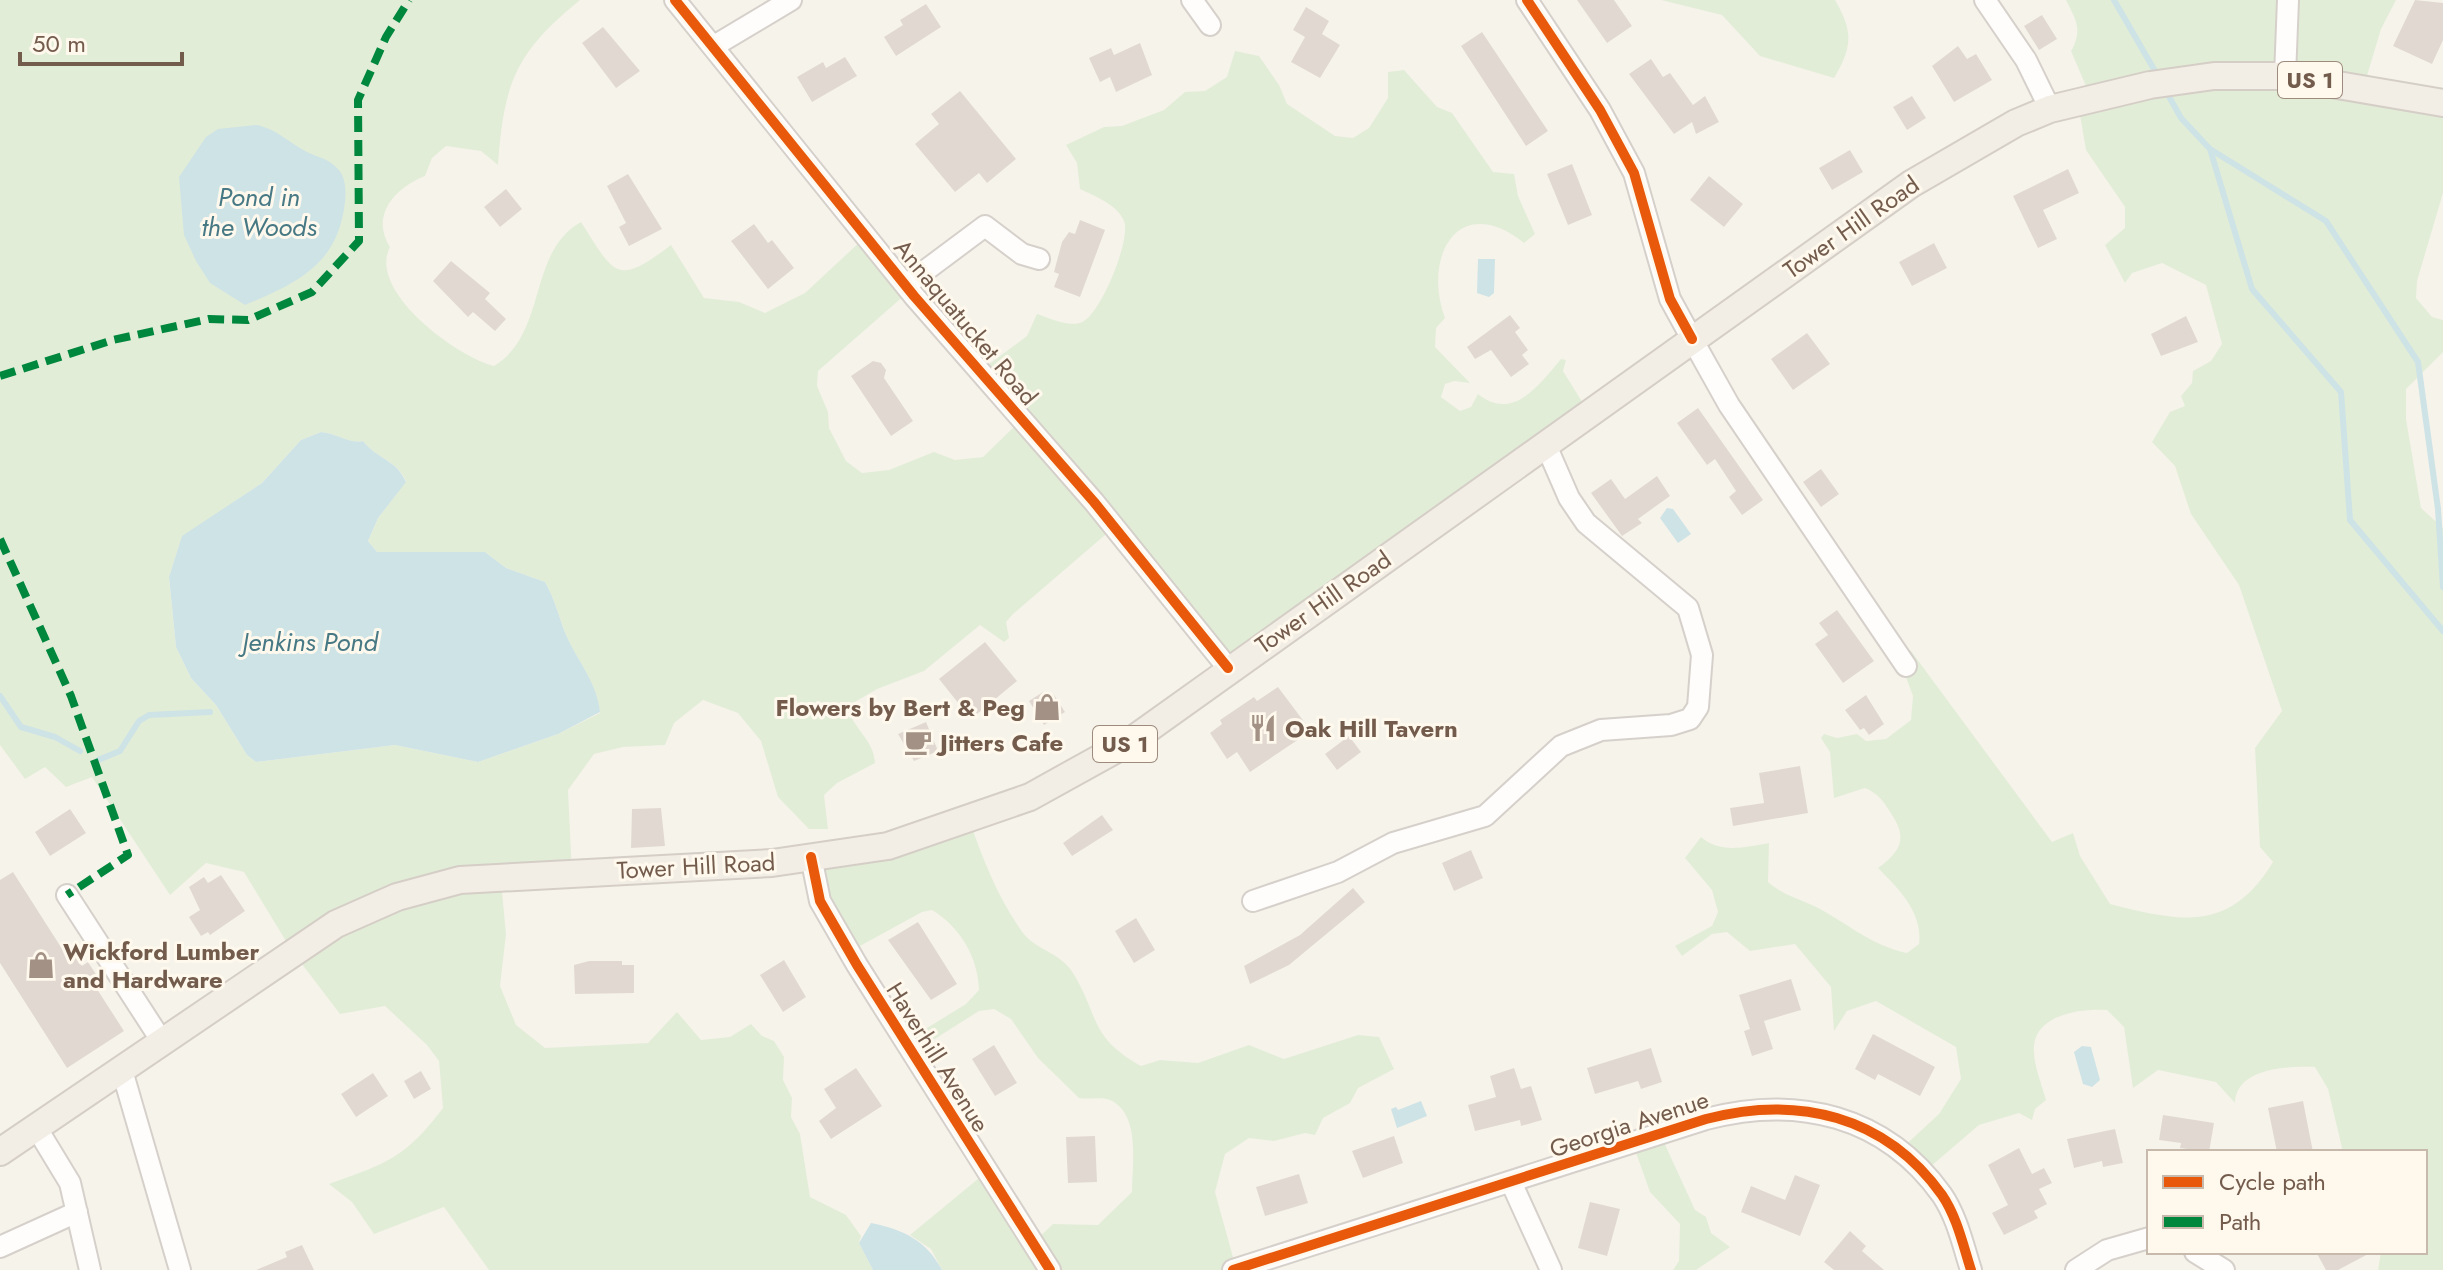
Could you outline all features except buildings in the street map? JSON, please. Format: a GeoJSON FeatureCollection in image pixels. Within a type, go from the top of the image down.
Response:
{"type":"FeatureCollection","features":[{"type":"Feature","properties":{"kind":"main road","name":"Tower Hill Road"},"geometry":{"type":"LineString","coordinates":[[0,1152],[336,924],[397,897],[460,880],[772,863],[888,846],[1030,797],[1131,741],[1228,668],[1911,184],[2016,123],[2050,109],[2176,81],[2285,76],[2443,103]]}},
{"type":"Feature","properties":{"kind":"street","name":"Annaquatucket Road"},"geometry":{"type":"LineString","coordinates":[[675,0],[906,285],[1094,502],[1228,668]]}},
{"type":"Feature","properties":{"kind":"street"},"geometry":{"type":"LineString","coordinates":[[714,46],[791,0]]}},
{"type":"Feature","properties":{"kind":"street"},"geometry":{"type":"LineString","coordinates":[[1192,0],[1210,25]]}},
{"type":"Feature","properties":{"kind":"street"},"geometry":{"type":"LineString","coordinates":[[1527,0],[1600,110],[1634,173],[1670,299],[1729,405],[1906,666]]}},
{"type":"Feature","properties":{"kind":"street"},"geometry":{"type":"LineString","coordinates":[[1985,0],[2026,60],[2050,109]]}},
{"type":"Feature","properties":{"kind":"street"},"geometry":{"type":"LineString","coordinates":[[2285,76],[2288,0]]}},
{"type":"Feature","properties":{"kind":"street"},"geometry":{"type":"LineString","coordinates":[[906,285],[985,226],[1022,254],[1039,259]]}},
{"type":"Feature","properties":{"kind":"street"},"geometry":{"type":"LineString","coordinates":[[1253,901],[1338,872],[1393,843],[1485,816],[1561,746],[1601,730],[1671,725],[1690,719],[1698,707],[1702,655],[1688,608],[1586,523],[1569,498],[1545,443]]}},
{"type":"Feature","properties":{"kind":"street","name":"Haverhill Avenue"},"geometry":{"type":"LineString","coordinates":[[811,857],[820,901],[857,965],[1050,1270]]}},
{"type":"Feature","properties":{"kind":"street"},"geometry":{"type":"LineString","coordinates":[[67,895],[161,1040]]}},
{"type":"Feature","properties":{"kind":"street"},"geometry":{"type":"LineString","coordinates":[[121,1067],[180,1270]]}},
{"type":"Feature","properties":{"kind":"street","name":"Georgia Avenue"},"geometry":{"type":"LineString","coordinates":[[1233,1270],[1729,1113],[1809,1109],[1864,1125],[1908,1156],[1942,1196],[1954,1220],[1971,1270]]}},
{"type":"Feature","properties":{"kind":"street"},"geometry":{"type":"LineString","coordinates":[[36,1127],[70,1183],[90,1270]]}},
{"type":"Feature","properties":{"kind":"street"},"geometry":{"type":"LineString","coordinates":[[1511,1182],[1551,1270]]}},
{"type":"Feature","properties":{"kind":"street"},"geometry":{"type":"LineString","coordinates":[[0,1247],[77,1212]]}},
{"type":"Feature","properties":{"kind":"street"},"geometry":{"type":"LineString","coordinates":[[2076,1270],[2107,1250],[2147,1239]]}},
{"type":"Feature","properties":{"kind":"street"},"geometry":{"type":"LineString","coordinates":[[2198,1254],[2224,1270]]}},
{"type":"Feature","properties":{"kind":"green space"},"geometry":{"type":"Polygon","coordinates":[[[0,0],[580,0],[541,37],[517,72],[504,112],[498,165],[481,151],[446,146],[432,158],[425,176],[395,195],[384,214],[383,224],[390,247],[386,264],[391,283],[403,302],[439,336],[459,350],[494,366],[511,352],[523,334],[552,253],[564,235],[581,222],[602,254],[618,269],[639,267],[671,245],[704,298],[739,302],[765,313],[805,293],[862,240],[906,294],[818,371],[817,386],[828,412],[829,428],[846,461],[862,473],[889,470],[934,452],[955,460],[983,457],[1019,422],[981,370],[1027,336],[1037,314],[1060,322],[1079,323],[1099,303],[1119,258],[1124,221],[1111,205],[1080,189],[1077,163],[1066,145],[1104,127],[1122,126],[1164,110],[1185,92],[1205,91],[1227,77],[1235,51],[1259,56],[1279,85],[1287,104],[1335,136],[1353,138],[1369,128],[1388,98],[1388,72],[1404,70],[1437,107],[1452,113],[1493,172],[1514,174],[1518,196],[1535,234],[1524,243],[1501,229],[1481,224],[1464,228],[1452,238],[1443,253],[1438,273],[1445,318],[1436,328],[1435,347],[1470,383],[1454,381],[1445,384],[1441,397],[1460,411],[1471,407],[1478,394],[1491,402],[1514,402],[1534,389],[1561,359],[1566,360],[1563,371],[1589,413],[1230,668],[1112,529],[1013,614],[1006,622],[1009,638],[1004,642],[980,625],[924,671],[877,689],[848,706],[871,747],[875,763],[837,783],[824,795],[828,829],[809,829],[778,797],[761,741],[738,713],[703,700],[674,723],[665,745],[623,747],[594,754],[568,790],[572,874],[501,881],[506,934],[500,986],[516,1025],[545,1048],[648,1043],[677,1012],[701,1040],[730,1037],[751,1024],[762,1036],[774,1041],[784,1057],[783,1080],[792,1098],[791,1117],[800,1134],[810,1197],[846,1215],[861,1236],[859,1243],[873,1270],[489,1270],[444,1207],[374,1234],[352,1202],[329,1184],[380,1164],[405,1149],[443,1108],[439,1061],[427,1045],[385,1006],[340,1014],[292,951],[244,872],[206,863],[170,895],[92,777],[66,787],[45,767],[25,779],[0,745],[0,0]],[[326,433],[301,440],[262,483],[182,537],[169,577],[176,647],[191,678],[216,705],[247,755],[256,762],[395,745],[478,762],[558,734],[600,713],[595,690],[569,641],[545,582],[506,568],[485,552],[377,552],[368,541],[378,518],[406,481],[397,468],[363,441],[326,433]]]}},
{"type":"Feature","properties":{"kind":"green space"},"geometry":{"type":"Polygon","coordinates":[[[1661,0],[1835,0],[1848,30],[1845,57],[1834,78],[1760,56],[1722,15],[1661,0]]]}},
{"type":"Feature","properties":{"kind":"green space"},"geometry":{"type":"Polygon","coordinates":[[[2066,0],[2396,0],[2381,29],[2366,79],[2443,104],[2443,193],[2417,281],[2416,298],[2432,317],[2443,320],[2443,352],[2406,389],[2406,419],[2421,508],[2443,528],[2443,1270],[2378,1270],[2381,1254],[2427,1254],[2427,1150],[2343,1150],[2328,1089],[2315,1067],[2279,1068],[2254,1076],[2244,1082],[2235,1103],[2216,1082],[2158,1070],[2133,1088],[2124,1027],[2107,1010],[2084,1010],[2060,1016],[2041,1029],[2035,1039],[2035,1063],[2046,1100],[2035,1109],[2032,1120],[2019,1113],[1979,1125],[1923,1173],[1900,1150],[1939,1114],[1961,1079],[1956,1047],[1876,1001],[1847,1011],[1834,1031],[1831,987],[1795,944],[1750,951],[1727,932],[1712,934],[1682,956],[1675,946],[1712,926],[1718,912],[1712,890],[1685,858],[1701,837],[1716,846],[1725,847],[1769,843],[1768,882],[1784,893],[1824,911],[1894,950],[1907,953],[1919,944],[1917,922],[1908,902],[1878,868],[1896,851],[1900,838],[1897,824],[1881,799],[1865,788],[1834,798],[1830,752],[1821,738],[1824,734],[1837,738],[1857,734],[1866,741],[1886,739],[1911,720],[1913,696],[1892,640],[1911,651],[2052,842],[2073,833],[2080,856],[2110,904],[2159,915],[2202,916],[2221,911],[2239,901],[2257,885],[2273,862],[2260,847],[2255,748],[2282,711],[2239,585],[2191,514],[2175,466],[2152,442],[2170,412],[2185,406],[2181,396],[2192,383],[2193,371],[2211,361],[2222,344],[2206,285],[2162,263],[2132,273],[2125,283],[2105,245],[2125,228],[2125,207],[2086,150],[2078,103],[2089,93],[2071,51],[2077,37],[2075,19],[2066,0]]]}},
{"type":"Feature","properties":{"kind":"green space"},"geometry":{"type":"Polygon","coordinates":[[[970,822],[992,879],[1023,933],[1066,964],[1111,1045],[1141,1066],[1160,1060],[1198,1063],[1249,1045],[1284,1059],[1358,1035],[1379,1037],[1394,1069],[1358,1088],[1350,1103],[1323,1118],[1315,1135],[1305,1133],[1274,1141],[1249,1138],[1225,1154],[1215,1192],[1236,1268],[1233,1270],[942,1270],[931,1249],[910,1235],[984,1174],[1033,1243],[1053,1224],[1098,1225],[1132,1192],[1133,1141],[1127,1116],[1110,1100],[1079,1098],[1038,1058],[1011,1019],[994,1009],[979,1011],[911,1054],[906,1041],[966,1004],[979,990],[971,955],[951,925],[932,910],[922,912],[849,952],[822,907],[816,858],[970,822]]]}},
{"type":"Feature","properties":{"kind":"green space"},"geometry":{"type":"Polygon","coordinates":[[[1662,1138],[1695,1210],[1706,1217],[1711,1233],[1730,1247],[1696,1270],[1673,1270],[1679,1261],[1680,1224],[1650,1192],[1634,1147],[1662,1138]]]}},
{"type":"Feature","properties":{"kind":"water","name":"Pond in the Woods"},"geometry":{"type":"Polygon","coordinates":[[[257,125],[333,165],[344,179],[345,198],[341,224],[334,242],[312,269],[282,288],[245,305],[210,283],[196,261],[184,235],[179,177],[206,137],[218,129],[257,125]]]}},
{"type":"Feature","properties":{"kind":"water"},"geometry":{"type":"Polygon","coordinates":[[[1478,259],[1495,259],[1494,293],[1489,297],[1477,293],[1478,259]]]}},
{"type":"Feature","properties":{"kind":"water","name":"Jenkins Pond"},"geometry":{"type":"Polygon","coordinates":[[[321,432],[363,441],[392,464],[406,482],[378,518],[368,541],[377,552],[485,552],[506,568],[545,582],[569,641],[595,690],[600,712],[558,734],[478,762],[395,745],[256,762],[247,755],[216,705],[191,678],[176,647],[169,577],[182,536],[262,483],[301,440],[321,432]]]}},
{"type":"Feature","properties":{"kind":"water"},"geometry":{"type":"Polygon","coordinates":[[[1667,508],[1673,509],[1691,534],[1678,543],[1660,518],[1667,508]]]}},
{"type":"Feature","properties":{"kind":"water"},"geometry":{"type":"Polygon","coordinates":[[[2082,1046],[2091,1047],[2100,1080],[2092,1087],[2083,1084],[2074,1052],[2082,1046]]]}},
{"type":"Feature","properties":{"kind":"water"},"geometry":{"type":"Polygon","coordinates":[[[1421,1101],[1427,1116],[1397,1128],[1391,1109],[1396,1107],[1398,1110],[1421,1101]]]}},
{"type":"Feature","properties":{"kind":"water"},"geometry":{"type":"Polygon","coordinates":[[[871,1223],[913,1238],[929,1251],[942,1270],[873,1270],[859,1243],[871,1223]]]}},
{"type":"Feature","properties":{"kind":"waterway"},"geometry":{"type":"LineString","coordinates":[[2114,0],[2159,78]]}},
{"type":"Feature","properties":{"kind":"waterway"},"geometry":{"type":"LineString","coordinates":[[2166,91],[2181,118],[2210,149],[2326,221],[2418,362],[2438,509],[2443,587]]}},
{"type":"Feature","properties":{"kind":"waterway"},"geometry":{"type":"LineString","coordinates":[[2210,149],[2252,289],[2341,392],[2350,520],[2443,631]]}},
{"type":"Feature","properties":{"kind":"waterway"},"geometry":{"type":"LineString","coordinates":[[0,696],[21,727],[55,737],[80,751]]}},
{"type":"Feature","properties":{"kind":"waterway"},"geometry":{"type":"LineString","coordinates":[[98,760],[120,751],[139,721],[149,715],[210,712]]}},
{"type":"Feature","properties":{"kind":"marked path"},"geometry":{"type":"LineString","coordinates":[[0,376],[113,340],[209,319],[248,320],[312,292],[359,241],[358,100],[386,37],[409,0]]}},
{"type":"Feature","properties":{"kind":"marked path"},"geometry":{"type":"LineString","coordinates":[[0,539],[71,696],[128,855],[67,895]]}},
{"type":"Feature","properties":{"kind":"cycle path"},"geometry":{"type":"LineString","coordinates":[[675,0],[914,296],[1094,502],[1228,668]]}},
{"type":"Feature","properties":{"kind":"cycle path"},"geometry":{"type":"LineString","coordinates":[[1527,0],[1600,110],[1634,173],[1670,299],[1692,339]]}},
{"type":"Feature","properties":{"kind":"cycle path"},"geometry":{"type":"LineString","coordinates":[[811,857],[820,901],[857,965],[1050,1270]]}},
{"type":"Feature","properties":{"kind":"cycle path"},"geometry":{"type":"LineString","coordinates":[[1233,1270],[1706,1119],[1740,1112],[1773,1110],[1806,1111],[1837,1118],[1866,1129],[1894,1146],[1919,1168],[1942,1195],[1956,1222],[1971,1270]]}},
{"type":"Feature","properties":{"kind":"place","name":"Flowers by Bert & Peg"},"geometry":{"type":"Point","coordinates":[1047,707]}},
{"type":"Feature","properties":{"kind":"place","name":"Oak Hill Tavern"},"geometry":{"type":"Point","coordinates":[1263,728]}},
{"type":"Feature","properties":{"kind":"place","name":"Jitters Cafe"},"geometry":{"type":"Point","coordinates":[918,742]}},
{"type":"Feature","properties":{"kind":"place","name":"Wickford Lumber and Hardware"},"geometry":{"type":"Point","coordinates":[41,965]}}]}
